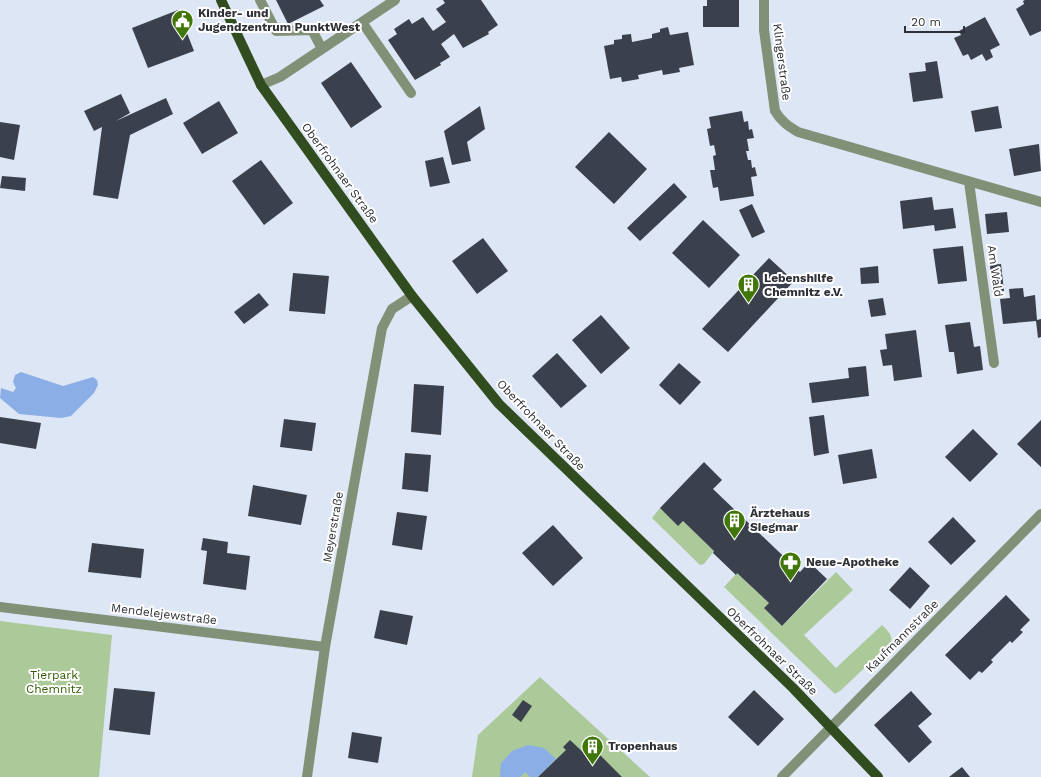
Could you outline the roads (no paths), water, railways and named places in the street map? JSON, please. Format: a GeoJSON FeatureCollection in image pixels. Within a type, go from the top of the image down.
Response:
{"type":"FeatureCollection","features":[{"type":"Feature","properties":{"kind":"main road","name":"Oberfrohnaer Straße"},"geometry":{"type":"LineString","coordinates":[[221,0],[261,85],[412,296],[499,404],[831,727],[878,777]]}},
{"type":"Feature","properties":{"kind":"street"},"geometry":{"type":"LineString","coordinates":[[260,0],[276,31],[312,30],[322,49]]}},
{"type":"Feature","properties":{"kind":"street"},"geometry":{"type":"LineString","coordinates":[[261,85],[280,77],[395,0]]}},
{"type":"Feature","properties":{"kind":"street","name":"Klingerstraße"},"geometry":{"type":"LineString","coordinates":[[764,0],[765,38],[775,111],[780,120],[798,132],[969,182]]}},
{"type":"Feature","properties":{"kind":"street"},"geometry":{"type":"LineString","coordinates":[[362,22],[411,93]]}},
{"type":"Feature","properties":{"kind":"street"},"geometry":{"type":"LineString","coordinates":[[969,182],[1041,202]]}},
{"type":"Feature","properties":{"kind":"street","name":"Am Wald"},"geometry":{"type":"LineString","coordinates":[[969,182],[994,363]]}},
{"type":"Feature","properties":{"kind":"street","name":"Meyerstraße"},"geometry":{"type":"LineString","coordinates":[[307,777],[325,647],[382,328],[392,309],[412,296]]}},
{"type":"Feature","properties":{"kind":"street","name":"Kaufmannstraße"},"geometry":{"type":"LineString","coordinates":[[782,777],[1041,514]]}},
{"type":"Feature","properties":{"kind":"street","name":"Mendelejewstraße"},"geometry":{"type":"LineString","coordinates":[[0,607],[325,647]]}},
{"type":"Feature","properties":{"kind":"water"},"geometry":{"type":"Polygon","coordinates":[[[21,372],[63,386],[93,377],[97,380],[98,385],[94,393],[71,416],[61,418],[19,414],[0,398],[1,388],[13,392],[16,388],[13,382],[15,375],[21,372]]]}},
{"type":"Feature","properties":{"kind":"water"},"geometry":{"type":"Polygon","coordinates":[[[528,745],[544,748],[556,759],[538,777],[530,777],[525,772],[520,777],[500,777],[501,763],[512,751],[528,745]]]}},
{"type":"Feature","properties":{"kind":"place","name":"Kinder- und Jugendzentrum PunktWest"},"geometry":{"type":"Point","coordinates":[182,40]}},
{"type":"Feature","properties":{"kind":"place","name":"Lebenshilfe Chemnitz e.V."},"geometry":{"type":"Point","coordinates":[748,304]}},
{"type":"Feature","properties":{"kind":"place","name":"Ärztehaus Siegmar"},"geometry":{"type":"Point","coordinates":[734,540]}},
{"type":"Feature","properties":{"kind":"place","name":"Neue-Apotheke"},"geometry":{"type":"Point","coordinates":[790,582]}},
{"type":"Feature","properties":{"kind":"place","name":"Tropenhaus"},"geometry":{"type":"Point","coordinates":[593,766]}},
{"type":"Feature","properties":{"kind":"park label","name":"Tierpark Chemnitz"},"geometry":{"type":"Point","coordinates":[54,682]}}]}
